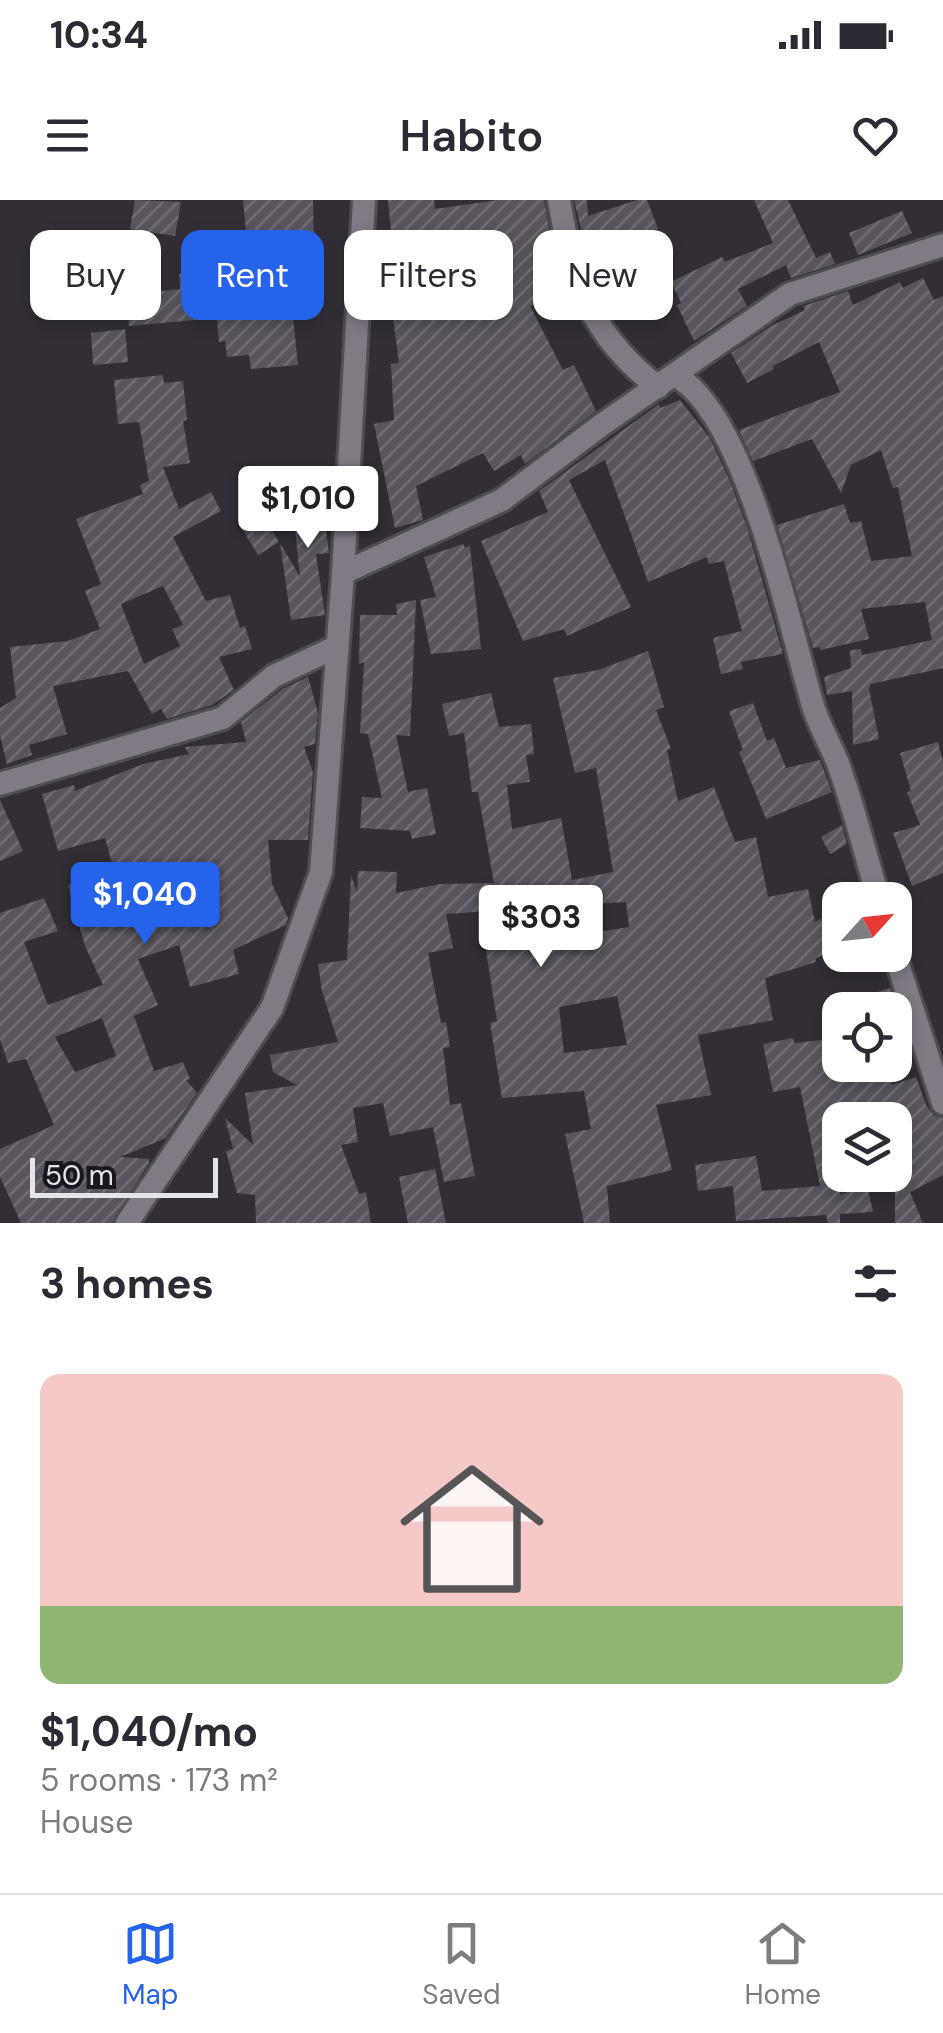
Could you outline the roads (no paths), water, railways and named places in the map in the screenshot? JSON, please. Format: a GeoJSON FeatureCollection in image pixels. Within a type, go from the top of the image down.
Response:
{"type":"FeatureCollection","features":[{"type":"Feature","properties":{"kind":"street"},"geometry":{"type":"LineString","coordinates":[[126,1223],[272,1008],[321,872],[364,200]]}},
{"type":"Feature","properties":{"kind":"street"},"geometry":{"type":"LineString","coordinates":[[559,200],[568,256],[594,319],[634,369],[666,381],[688,382],[706,402],[728,438],[776,568],[813,708],[836,759],[874,882]]}},
{"type":"Feature","properties":{"kind":"street"},"geometry":{"type":"LineString","coordinates":[[343,573],[502,500],[790,294],[943,245]]}},
{"type":"Feature","properties":{"kind":"street"},"geometry":{"type":"LineString","coordinates":[[0,784],[223,718],[274,676],[336,647]]}},
{"type":"Feature","properties":{"kind":"street"},"geometry":{"type":"LineString","coordinates":[[901,972],[943,1103]]}}]}
